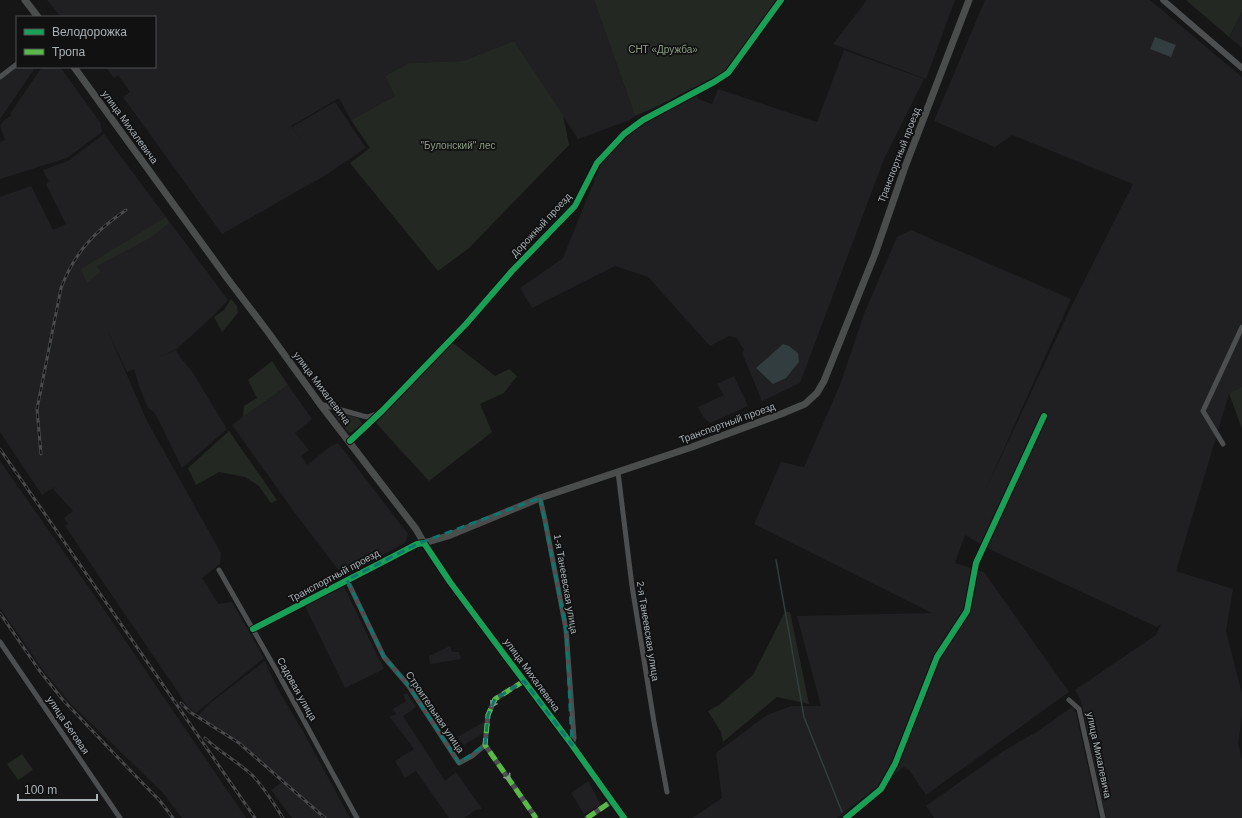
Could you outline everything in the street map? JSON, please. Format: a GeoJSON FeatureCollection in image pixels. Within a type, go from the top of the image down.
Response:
{"type":"FeatureCollection","features":[{"type":"Feature","properties":{"kind":"main road"},"geometry":{"type":"LineString","coordinates":[[25,0],[37,16]]}},
{"type":"Feature","properties":{"kind":"main road","name":"Транспортный проезд"},"geometry":{"type":"LineString","coordinates":[[424,543],[448,536],[540,498],[692,447],[781,414],[805,404],[817,393],[824,380],[875,254],[905,167],[969,0]]}},
{"type":"Feature","properties":{"kind":"main road","name":"улица Михалевича"},"geometry":{"type":"LineString","coordinates":[[75,68],[320,404],[350,441],[416,529],[424,543]]}},
{"type":"Feature","properties":{"kind":"street","name":"Дорожный проезд"},"geometry":{"type":"LineString","coordinates":[[350,441],[382,411],[466,324],[512,271],[576,206],[597,163],[624,134],[642,120],[728,73],[781,0]]}},
{"type":"Feature","properties":{"kind":"street"},"geometry":{"type":"LineString","coordinates":[[1163,0],[1242,68]]}},
{"type":"Feature","properties":{"kind":"street"},"geometry":{"type":"LineString","coordinates":[[0,77],[16,65]]}},
{"type":"Feature","properties":{"kind":"street"},"geometry":{"type":"LineString","coordinates":[[1223,444],[1202,411],[1242,327]]}},
{"type":"Feature","properties":{"kind":"street"},"geometry":{"type":"LineString","coordinates":[[320,404],[368,417],[382,411]]}},
{"type":"Feature","properties":{"kind":"street"},"geometry":{"type":"LineString","coordinates":[[846,818],[882,789],[895,764],[937,657],[968,611],[976,563],[1044,416]]}},
{"type":"Feature","properties":{"kind":"street","name":"2-я Танеевская улица"},"geometry":{"type":"LineString","coordinates":[[618,472],[632,586],[667,792]]}},
{"type":"Feature","properties":{"kind":"street","name":"1-я Танеевская улица"},"geometry":{"type":"LineString","coordinates":[[540,498],[566,629],[574,738],[572,745]]}},
{"type":"Feature","properties":{"kind":"street","name":"Транспортный проезд"},"geometry":{"type":"LineString","coordinates":[[253,629],[418,544],[424,543]]}},
{"type":"Feature","properties":{"kind":"street","name":"улица Михалевича"},"geometry":{"type":"LineString","coordinates":[[424,543],[450,582],[572,745],[624,818]]}},
{"type":"Feature","properties":{"kind":"street","name":"Садовая улица"},"geometry":{"type":"LineString","coordinates":[[219,570],[357,818]]}},
{"type":"Feature","properties":{"kind":"street","name":"Строительная улица"},"geometry":{"type":"LineString","coordinates":[[347,580],[384,657],[408,685],[459,763],[472,756],[486,745]]}},
{"type":"Feature","properties":{"kind":"street","name":"улица Беговая"},"geometry":{"type":"LineString","coordinates":[[0,642],[120,818]]}},
{"type":"Feature","properties":{"kind":"street"},"geometry":{"type":"LineString","coordinates":[[524,681],[495,699],[488,715],[486,745],[536,818]]}},
{"type":"Feature","properties":{"kind":"street","name":"улица Михалевича"},"geometry":{"type":"LineString","coordinates":[[1069,700],[1079,709],[1103,818]]}},
{"type":"Feature","properties":{"kind":"street"},"geometry":{"type":"LineString","coordinates":[[587,818],[612,801]]}},
{"type":"Feature","properties":{"kind":"highlighted area"},"geometry":{"type":"Polygon","coordinates":[[[540,498],[566,629],[572,745],[524,681],[495,699],[488,715],[485,745],[459,763],[408,685],[384,657],[347,580],[417,544],[540,498]]]}},
{"type":"Feature","properties":{"kind":"shaded area"},"geometry":{"type":"Polygon","coordinates":[[[47,0],[594,0],[635,116],[630,120],[578,139],[514,41],[463,61],[409,63],[385,76],[395,96],[351,120],[339,98],[291,126],[308,151],[292,127],[335,102],[366,148],[324,176],[222,234],[123,97],[130,92],[118,75],[114,78],[107,68],[156,68],[156,16],[60,16],[47,0]]]}},
{"type":"Feature","properties":{"kind":"shaded area"},"geometry":{"type":"Polygon","coordinates":[[[867,0],[955,0],[926,79],[833,44],[867,0]]]}},
{"type":"Feature","properties":{"kind":"shaded area"},"geometry":{"type":"Polygon","coordinates":[[[985,0],[1150,0],[1242,77],[1242,389],[1233,394],[1229,394],[1176,571],[1233,589],[1226,631],[1242,694],[1242,715],[1238,744],[1242,760],[1242,818],[1106,818],[1081,701],[1075,690],[1156,635],[1161,624],[1157,627],[991,550],[965,535],[955,563],[984,572],[1069,692],[926,795],[909,770],[904,767],[837,818],[692,818],[722,798],[716,753],[767,715],[791,706],[821,706],[797,616],[932,613],[754,524],[781,462],[804,467],[840,385],[864,314],[897,237],[911,230],[1071,299],[985,491],[1071,307],[1133,184],[1012,135],[995,147],[934,121],[985,0]]]}},
{"type":"Feature","properties":{"kind":"shaded area"},"geometry":{"type":"Polygon","coordinates":[[[1242,12],[1242,48],[1229,37],[1242,12]]]}},
{"type":"Feature","properties":{"kind":"shaded area"},"geometry":{"type":"Polygon","coordinates":[[[1155,37],[1176,45],[1171,57],[1150,49],[1155,37]]]}},
{"type":"Feature","properties":{"kind":"shaded area"},"geometry":{"type":"Polygon","coordinates":[[[844,50],[924,79],[884,159],[800,383],[762,401],[742,353],[744,350],[737,338],[729,336],[710,346],[648,277],[615,266],[532,308],[520,288],[563,258],[603,159],[642,123],[697,96],[698,99],[712,104],[718,89],[817,122],[844,50]]]}},
{"type":"Feature","properties":{"kind":"shaded area"},"geometry":{"type":"Polygon","coordinates":[[[16,68],[35,68],[0,119],[0,79],[16,68]]]}},
{"type":"Feature","properties":{"kind":"shaded area"},"geometry":{"type":"Polygon","coordinates":[[[41,68],[61,68],[100,122],[102,132],[67,158],[0,179],[0,142],[5,140],[0,126],[4,120],[12,115],[10,114],[41,68]]]}},
{"type":"Feature","properties":{"kind":"shaded area"},"geometry":{"type":"Polygon","coordinates":[[[104,134],[228,300],[177,349],[157,358],[176,350],[193,373],[227,429],[182,468],[158,419],[154,412],[148,408],[134,369],[127,372],[106,327],[147,421],[221,553],[220,564],[202,578],[218,604],[232,602],[264,658],[196,713],[188,707],[65,526],[68,524],[64,518],[73,511],[53,489],[56,486],[42,495],[0,432],[0,197],[31,186],[53,230],[66,224],[46,184],[49,181],[43,170],[68,161],[104,134]]]}},
{"type":"Feature","properties":{"kind":"shaded area"},"geometry":{"type":"Polygon","coordinates":[[[783,344],[789,346],[798,353],[799,362],[786,378],[773,384],[756,368],[783,344]]]}},
{"type":"Feature","properties":{"kind":"shaded area"},"geometry":{"type":"Polygon","coordinates":[[[734,376],[748,406],[710,423],[704,418],[698,407],[724,395],[717,384],[734,376]]]}},
{"type":"Feature","properties":{"kind":"shaded area"},"geometry":{"type":"Polygon","coordinates":[[[288,385],[312,419],[295,433],[309,450],[301,456],[307,465],[331,446],[338,443],[408,534],[405,543],[343,576],[295,513],[232,425],[288,385]]]}},
{"type":"Feature","properties":{"kind":"shaded area"},"geometry":{"type":"Polygon","coordinates":[[[0,461],[101,605],[246,818],[182,818],[163,793],[71,704],[45,673],[0,608],[0,461]]]}},
{"type":"Feature","properties":{"kind":"shaded area"},"geometry":{"type":"Polygon","coordinates":[[[344,587],[384,669],[345,688],[305,606],[344,587]]]}},
{"type":"Feature","properties":{"kind":"shaded area"},"geometry":{"type":"Polygon","coordinates":[[[450,646],[452,652],[459,652],[461,659],[430,664],[429,656],[450,646]]]}},
{"type":"Feature","properties":{"kind":"shaded area"},"geometry":{"type":"Polygon","coordinates":[[[265,661],[276,686],[304,733],[350,818],[292,818],[271,790],[282,782],[242,746],[196,718],[210,703],[265,661]]]}},
{"type":"Feature","properties":{"kind":"shaded area"},"geometry":{"type":"Polygon","coordinates":[[[407,693],[416,707],[403,716],[445,781],[456,772],[482,809],[476,810],[464,818],[449,818],[416,771],[405,778],[395,761],[414,749],[390,717],[396,714],[393,709],[406,701],[403,695],[407,693]]]}},
{"type":"Feature","properties":{"kind":"shaded area"},"geometry":{"type":"Polygon","coordinates":[[[1072,707],[1076,713],[1099,818],[934,818],[926,806],[1002,752],[1038,731],[1072,707]]]}},
{"type":"Feature","properties":{"kind":"shaded area"},"geometry":{"type":"Polygon","coordinates":[[[484,722],[485,732],[464,745],[457,737],[484,722]]]}},
{"type":"Feature","properties":{"kind":"shaded area"},"geometry":{"type":"Polygon","coordinates":[[[588,781],[601,805],[584,814],[571,793],[588,781]]]}},
{"type":"Feature","properties":{"kind":"green space","name":"СНТ «Дружба»"},"geometry":{"type":"Polygon","coordinates":[[[594,0],[776,0],[724,72],[658,106],[635,116],[594,0]]]}},
{"type":"Feature","properties":{"kind":"green space"},"geometry":{"type":"Polygon","coordinates":[[[1186,0],[1242,0],[1242,12],[1229,37],[1186,0]]]}},
{"type":"Feature","properties":{"kind":"green space","name":"\"Булонский\" лес"},"geometry":{"type":"Polygon","coordinates":[[[514,41],[563,115],[569,145],[469,248],[438,271],[350,163],[370,148],[351,120],[395,96],[385,76],[409,63],[463,61],[514,41]]]}},
{"type":"Feature","properties":{"kind":"green space"},"geometry":{"type":"Polygon","coordinates":[[[166,217],[169,223],[150,238],[97,266],[100,272],[87,283],[81,269],[166,217]]]}},
{"type":"Feature","properties":{"kind":"green space"},"geometry":{"type":"Polygon","coordinates":[[[231,299],[237,306],[238,313],[222,332],[214,317],[224,310],[231,299]]]}},
{"type":"Feature","properties":{"kind":"green space"},"geometry":{"type":"Polygon","coordinates":[[[453,343],[495,376],[509,369],[517,376],[504,393],[480,404],[492,432],[429,481],[376,423],[453,343]]]}},
{"type":"Feature","properties":{"kind":"green space"},"geometry":{"type":"Polygon","coordinates":[[[272,361],[288,385],[243,417],[244,406],[257,398],[248,380],[272,361]]]}},
{"type":"Feature","properties":{"kind":"green space"},"geometry":{"type":"Polygon","coordinates":[[[1242,387],[1242,429],[1229,393],[1242,387]]]}},
{"type":"Feature","properties":{"kind":"green space"},"geometry":{"type":"Polygon","coordinates":[[[335,411],[359,418],[362,424],[349,433],[334,414],[335,411]]]}},
{"type":"Feature","properties":{"kind":"green space"},"geometry":{"type":"Polygon","coordinates":[[[229,431],[277,500],[271,503],[259,486],[245,477],[219,472],[196,485],[188,468],[229,431]]]}},
{"type":"Feature","properties":{"kind":"green space"},"geometry":{"type":"Polygon","coordinates":[[[785,612],[790,612],[809,704],[777,697],[723,742],[721,732],[708,711],[719,705],[753,675],[785,612]]]}},
{"type":"Feature","properties":{"kind":"green space"},"geometry":{"type":"Polygon","coordinates":[[[22,754],[33,770],[18,780],[7,764],[22,754]]]}},
{"type":"Feature","properties":{"kind":"waterway"},"geometry":{"type":"LineString","coordinates":[[776,560],[804,717],[842,812]]}},
{"type":"Feature","properties":{"kind":"railway"},"geometry":{"type":"LineString","coordinates":[[41,454],[37,409],[61,288],[66,275],[79,253],[104,226],[126,210]]}},
{"type":"Feature","properties":{"kind":"railway"},"geometry":{"type":"LineString","coordinates":[[0,449],[255,818]]}},
{"type":"Feature","properties":{"kind":"railway"},"geometry":{"type":"LineString","coordinates":[[0,613],[39,670],[63,700],[160,801],[173,818]]}},
{"type":"Feature","properties":{"kind":"railway"},"geometry":{"type":"LineString","coordinates":[[181,703],[190,712],[239,743],[325,818]]}},
{"type":"Feature","properties":{"kind":"railway"},"geometry":{"type":"LineString","coordinates":[[205,738],[252,775],[265,790],[283,818]]}},
{"type":"Feature","properties":{"kind":"marked path"},"geometry":{"type":"LineString","coordinates":[[524,681],[495,699],[488,715],[485,745],[536,818]]}},
{"type":"Feature","properties":{"kind":"marked path"},"geometry":{"type":"LineString","coordinates":[[587,818],[612,801]]}},
{"type":"Feature","properties":{"kind":"cycle path"},"geometry":{"type":"LineString","coordinates":[[350,441],[382,411],[466,324],[512,271],[575,206],[597,163],[624,134],[643,120],[728,73],[781,0]]}},
{"type":"Feature","properties":{"kind":"cycle path"},"geometry":{"type":"LineString","coordinates":[[846,818],[881,789],[895,764],[937,657],[967,611],[976,563],[1044,416]]}},
{"type":"Feature","properties":{"kind":"cycle path"},"geometry":{"type":"LineString","coordinates":[[253,629],[417,544],[424,543],[450,582],[572,745],[624,818]]}}]}
